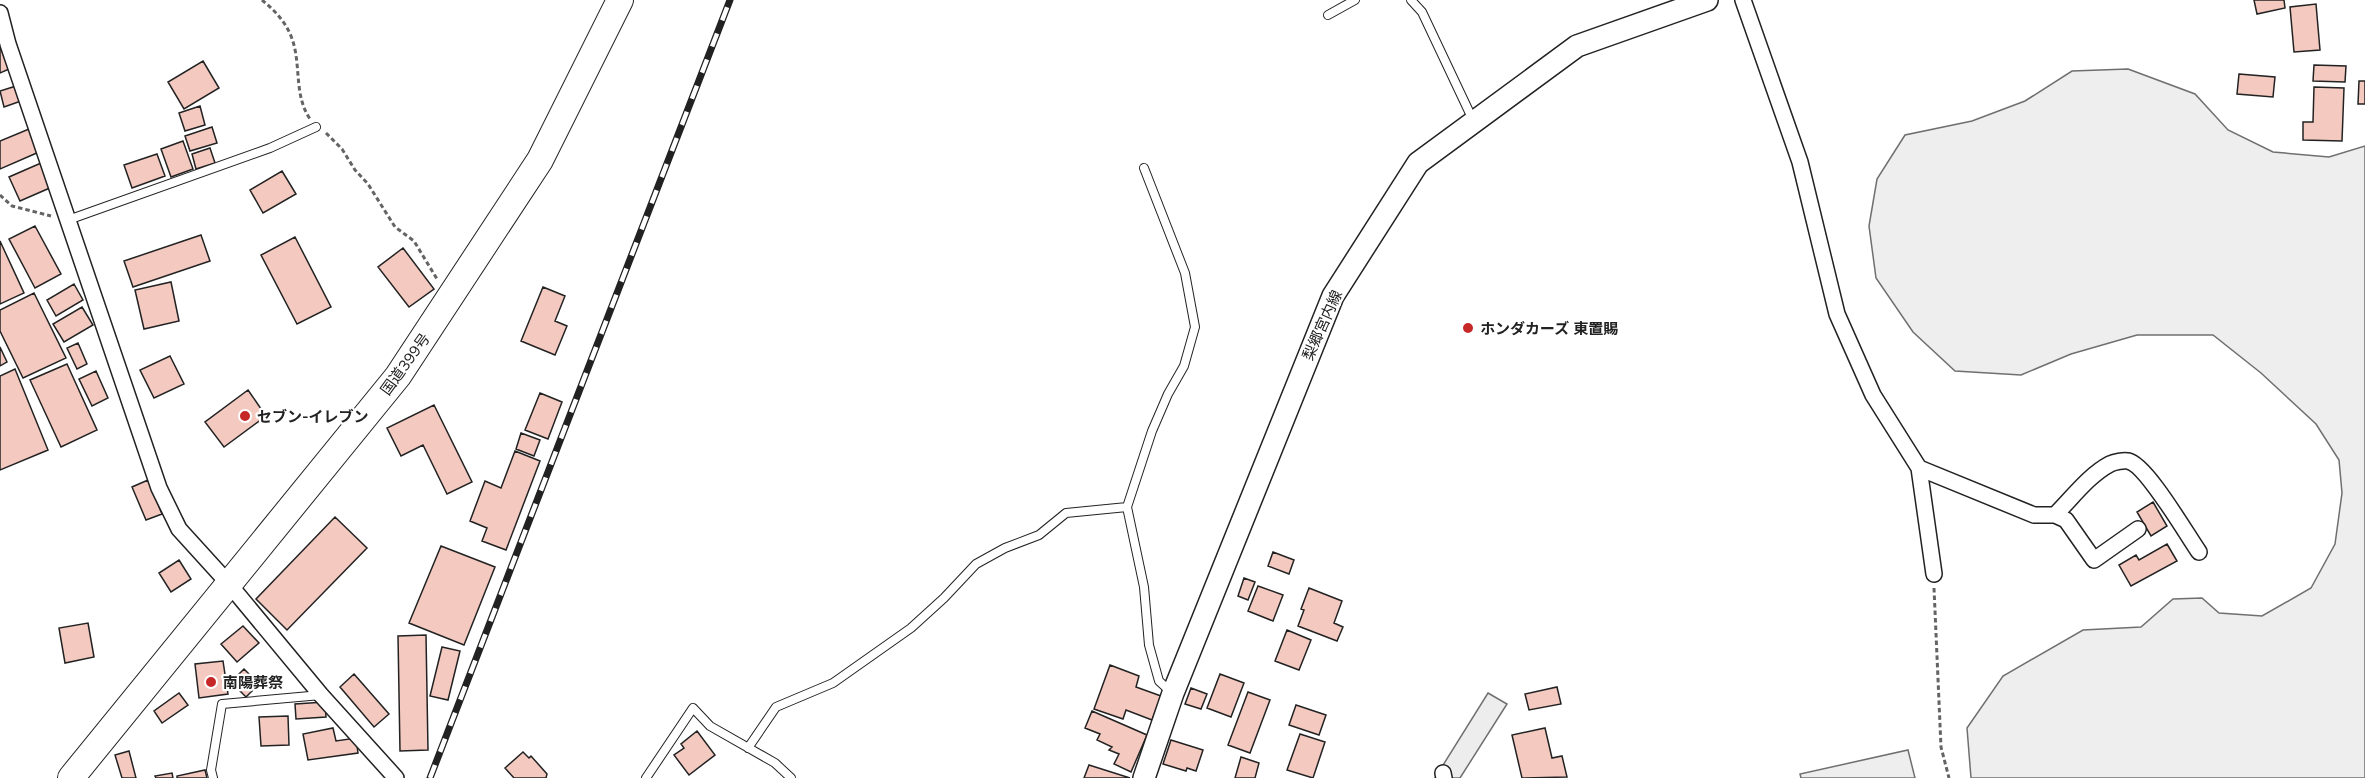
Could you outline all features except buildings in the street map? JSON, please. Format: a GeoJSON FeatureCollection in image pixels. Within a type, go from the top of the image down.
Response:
{"type":"FeatureCollection","features":[{"type":"Feature","properties":{"kind":"highway","name":"国道399号"},"geometry":{"type":"LineString","coordinates":[[71,778],[398,376],[540,160],[620,0]]}},
{"type":"Feature","properties":{"kind":"main road","name":"梨郷宮内線"},"geometry":{"type":"LineString","coordinates":[[1144,778],[1173,693],[1333,296],[1418,163],[1577,46],[1702,0]]}},
{"type":"Feature","properties":{"kind":"street"},"geometry":{"type":"LineString","coordinates":[[1743,0],[1800,162],[1837,314],[1873,395],[1919,468],[1934,574]]}},
{"type":"Feature","properties":{"kind":"street"},"geometry":{"type":"LineString","coordinates":[[0,13],[8,44],[159,488],[179,529],[229,584],[321,695],[396,778]]}},
{"type":"Feature","properties":{"kind":"street"},"geometry":{"type":"LineString","coordinates":[[2055,514],[2096,473],[2112,463],[2127,460],[2140,466],[2199,552]]}},
{"type":"Feature","properties":{"kind":"street"},"geometry":{"type":"LineString","coordinates":[[1919,468],[2034,514],[2055,514],[2066,520],[2094,560],[2138,529]]}},
{"type":"Feature","properties":{"kind":"lane"},"geometry":{"type":"LineString","coordinates":[[1328,15],[1355,0]]}},
{"type":"Feature","properties":{"kind":"lane"},"geometry":{"type":"LineString","coordinates":[[1411,0],[1422,12],[1473,122]]}},
{"type":"Feature","properties":{"kind":"lane"},"geometry":{"type":"LineString","coordinates":[[67,220],[270,148],[316,127]]}},
{"type":"Feature","properties":{"kind":"lane"},"geometry":{"type":"LineString","coordinates":[[1144,168],[1185,273],[1195,327],[1184,366],[1168,394],[1152,431],[1127,507],[1144,587],[1149,645],[1159,681],[1173,693]]}},
{"type":"Feature","properties":{"kind":"lane"},"geometry":{"type":"LineString","coordinates":[[748,748],[776,707],[833,683],[911,628],[976,564],[1005,548],[1039,535],[1066,513],[1127,507]]}},
{"type":"Feature","properties":{"kind":"lane"},"geometry":{"type":"LineString","coordinates":[[213,778],[211,770],[222,704],[321,695]]}},
{"type":"Feature","properties":{"kind":"lane"},"geometry":{"type":"LineString","coordinates":[[646,778],[693,708],[710,726],[775,763],[791,778]]}},
{"type":"Feature","properties":{"kind":"path"},"geometry":{"type":"LineString","coordinates":[[262,0],[274,11],[292,38],[300,94],[306,112],[316,127],[331,136],[368,184],[395,228],[414,241],[422,252],[440,285],[442,311]]}},
{"type":"Feature","properties":{"kind":"path"},"geometry":{"type":"LineString","coordinates":[[0,195],[12,206],[67,220]]}},
{"type":"Feature","properties":{"kind":"path"},"geometry":{"type":"LineString","coordinates":[[1934,574],[1941,747],[1949,778]]}},
{"type":"Feature","properties":{"kind":"shaded area"},"geometry":{"type":"Polygon","coordinates":[[[2128,69],[2195,94],[2228,130],[2273,152],[2329,157],[2365,146],[2365,778],[1971,778],[1967,728],[2003,676],[2083,630],[2141,627],[2173,599],[2202,598],[2219,613],[2262,616],[2311,588],[2335,544],[2342,493],[2339,460],[2316,424],[2261,373],[2213,335],[2137,335],[2071,354],[2021,375],[1955,371],[1913,332],[1876,278],[1869,226],[1877,179],[1905,135],[1972,121],[2025,101],[2072,71],[2128,69]]]}},
{"type":"Feature","properties":{"kind":"shaded area"},"geometry":{"type":"Polygon","coordinates":[[[1488,693],[1507,704],[1460,778],[1435,778],[1488,693]]]}},
{"type":"Feature","properties":{"kind":"shaded area"},"geometry":{"type":"Polygon","coordinates":[[[1908,750],[1915,778],[1801,778],[1800,774],[1908,750]]]}},
{"type":"Feature","properties":{"kind":"railway"},"geometry":{"type":"LineString","coordinates":[[430,778],[730,0]]}},
{"type":"Feature","properties":{"kind":"place","name":"ホンダカーズ 東置賜"},"geometry":{"type":"Point","coordinates":[1468,328]}},
{"type":"Feature","properties":{"kind":"place","name":"セブン-イレブン"},"geometry":{"type":"Point","coordinates":[245,416]}},
{"type":"Feature","properties":{"kind":"place","name":"南陽葬祭"},"geometry":{"type":"Point","coordinates":[211,682]}}]}
